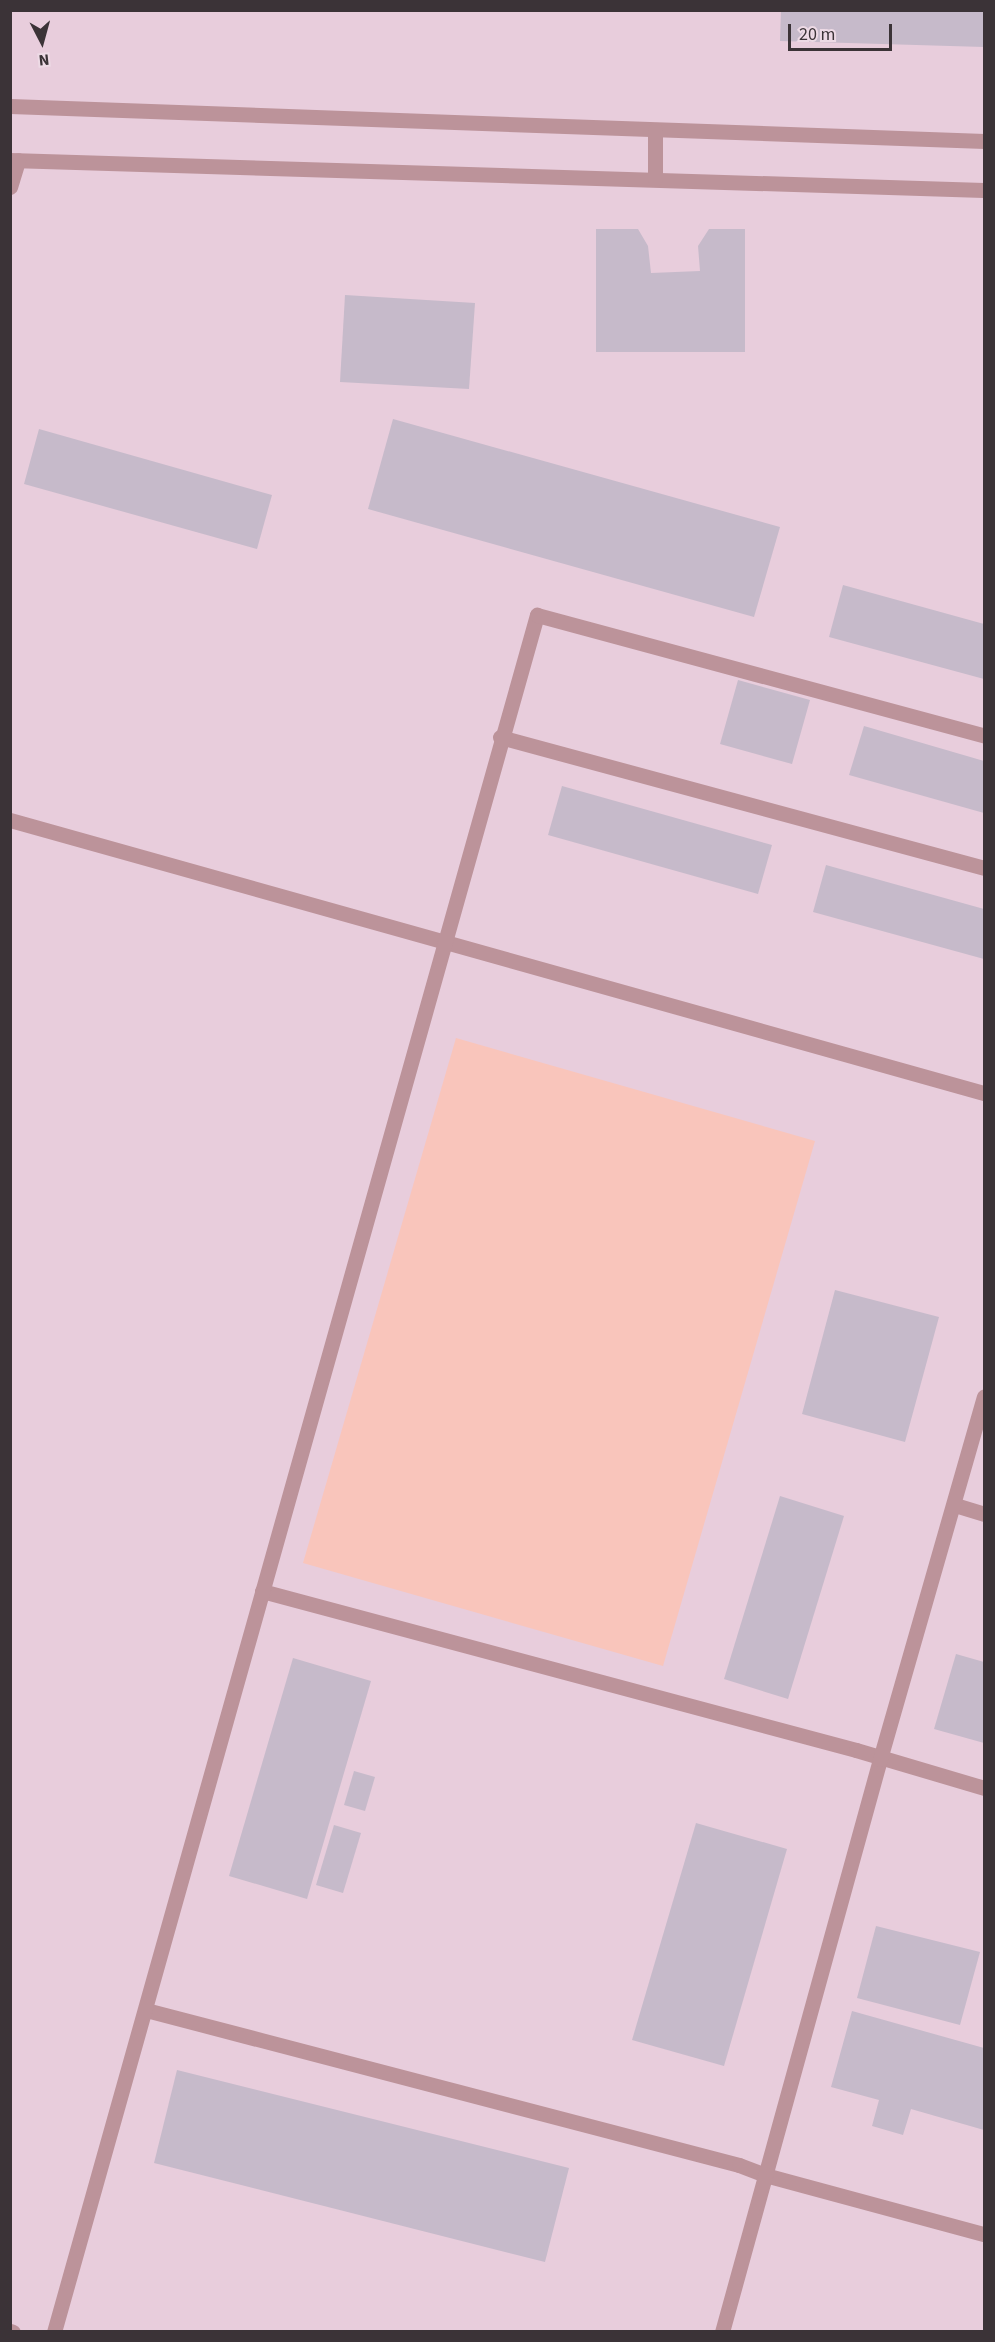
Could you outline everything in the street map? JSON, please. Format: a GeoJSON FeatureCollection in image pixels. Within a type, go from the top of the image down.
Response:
{"type":"FeatureCollection","features":[{"type":"Feature","properties":{"kind":"lane"},"geometry":{"type":"LineString","coordinates":[[10,106],[984,141]]}},
{"type":"Feature","properties":{"kind":"lane"},"geometry":{"type":"LineString","coordinates":[[655,130],[655,178]]}},
{"type":"Feature","properties":{"kind":"lane"},"geometry":{"type":"LineString","coordinates":[[10,187],[14,160],[655,178],[984,190]]}},
{"type":"Feature","properties":{"kind":"lane"},"geometry":{"type":"LineString","coordinates":[[54,2331],[146,2010],[500,737],[537,615],[984,736]]}},
{"type":"Feature","properties":{"kind":"lane"},"geometry":{"type":"LineString","coordinates":[[500,737],[984,868]]}},
{"type":"Feature","properties":{"kind":"lane"},"geometry":{"type":"LineString","coordinates":[[10,820],[984,1093]]}},
{"type":"Feature","properties":{"kind":"lane"},"geometry":{"type":"LineString","coordinates":[[722,2331],[880,1759],[955,1505],[984,1397]]}},
{"type":"Feature","properties":{"kind":"lane"},"geometry":{"type":"LineString","coordinates":[[955,1505],[984,1514]]}},
{"type":"Feature","properties":{"kind":"lane"},"geometry":{"type":"LineString","coordinates":[[262,1592],[856,1750],[984,1788]]}},
{"type":"Feature","properties":{"kind":"lane"},"geometry":{"type":"LineString","coordinates":[[146,2010],[739,2165],[765,2175],[984,2234]]}},
{"type":"Feature","properties":{"kind":"shaded area"},"geometry":{"type":"Polygon","coordinates":[[[11,11],[984,11],[984,2331],[11,2331],[11,11]]]}},
{"type":"Feature","properties":{"kind":"shaded area"},"geometry":{"type":"Polygon","coordinates":[[[456,1038],[815,1141],[663,1666],[303,1563],[456,1038]]]}},
{"type":"Feature","properties":{"kind":"building"},"geometry":{"type":"Polygon","coordinates":[[[781,10],[984,10],[984,47],[780,41],[781,10]]]}},
{"type":"Feature","properties":{"kind":"building"},"geometry":{"type":"Polygon","coordinates":[[[596,229],[638,229],[648,246],[651,273],[700,271],[698,246],[709,229],[745,229],[745,352],[596,352],[596,229]]]}},
{"type":"Feature","properties":{"kind":"building"},"geometry":{"type":"Polygon","coordinates":[[[345,295],[475,303],[469,389],[340,382],[345,295]]]}},
{"type":"Feature","properties":{"kind":"building"},"geometry":{"type":"Polygon","coordinates":[[[393,419],[780,527],[754,617],[368,509],[393,419]]]}},
{"type":"Feature","properties":{"kind":"building"},"geometry":{"type":"Polygon","coordinates":[[[39,429],[272,495],[257,549],[24,484],[39,429]]]}},
{"type":"Feature","properties":{"kind":"building"},"geometry":{"type":"Polygon","coordinates":[[[843,585],[984,624],[984,679],[829,637],[843,585]]]}},
{"type":"Feature","properties":{"kind":"building"},"geometry":{"type":"Polygon","coordinates":[[[738,680],[810,700],[792,764],[720,744],[738,680]]]}},
{"type":"Feature","properties":{"kind":"building"},"geometry":{"type":"Polygon","coordinates":[[[864,726],[984,761],[984,813],[849,775],[864,726]]]}},
{"type":"Feature","properties":{"kind":"building"},"geometry":{"type":"Polygon","coordinates":[[[562,786],[772,845],[758,894],[548,835],[562,786]]]}},
{"type":"Feature","properties":{"kind":"building"},"geometry":{"type":"Polygon","coordinates":[[[826,865],[984,909],[984,959],[813,912],[826,865]]]}},
{"type":"Feature","properties":{"kind":"building"},"geometry":{"type":"Polygon","coordinates":[[[835,1290],[939,1317],[905,1442],[802,1414],[835,1290]]]}},
{"type":"Feature","properties":{"kind":"building"},"geometry":{"type":"Polygon","coordinates":[[[780,1496],[844,1516],[788,1699],[724,1679],[780,1496]]]}},
{"type":"Feature","properties":{"kind":"building"},"geometry":{"type":"Polygon","coordinates":[[[956,1654],[984,1662],[984,1743],[934,1729],[956,1654]]]}},
{"type":"Feature","properties":{"kind":"building"},"geometry":{"type":"Polygon","coordinates":[[[293,1658],[371,1681],[307,1899],[229,1876],[293,1658]]]}},
{"type":"Feature","properties":{"kind":"building"},"geometry":{"type":"Polygon","coordinates":[[[354,1771],[375,1777],[365,1811],[344,1805],[354,1771]]]}},
{"type":"Feature","properties":{"kind":"building"},"geometry":{"type":"Polygon","coordinates":[[[696,1823],[787,1849],[724,2066],[632,2040],[696,1823]]]}},
{"type":"Feature","properties":{"kind":"building"},"geometry":{"type":"Polygon","coordinates":[[[334,1825],[361,1833],[343,1893],[316,1885],[334,1825]]]}},
{"type":"Feature","properties":{"kind":"building"},"geometry":{"type":"Polygon","coordinates":[[[876,1926],[980,1952],[960,2025],[857,1998],[876,1926]]]}},
{"type":"Feature","properties":{"kind":"building"},"geometry":{"type":"Polygon","coordinates":[[[852,2011],[984,2048],[984,2130],[911,2109],[903,2135],[872,2126],[879,2100],[831,2087],[852,2011]]]}},
{"type":"Feature","properties":{"kind":"building"},"geometry":{"type":"Polygon","coordinates":[[[177,2070],[569,2168],[545,2262],[154,2163],[177,2070]]]}}]}
